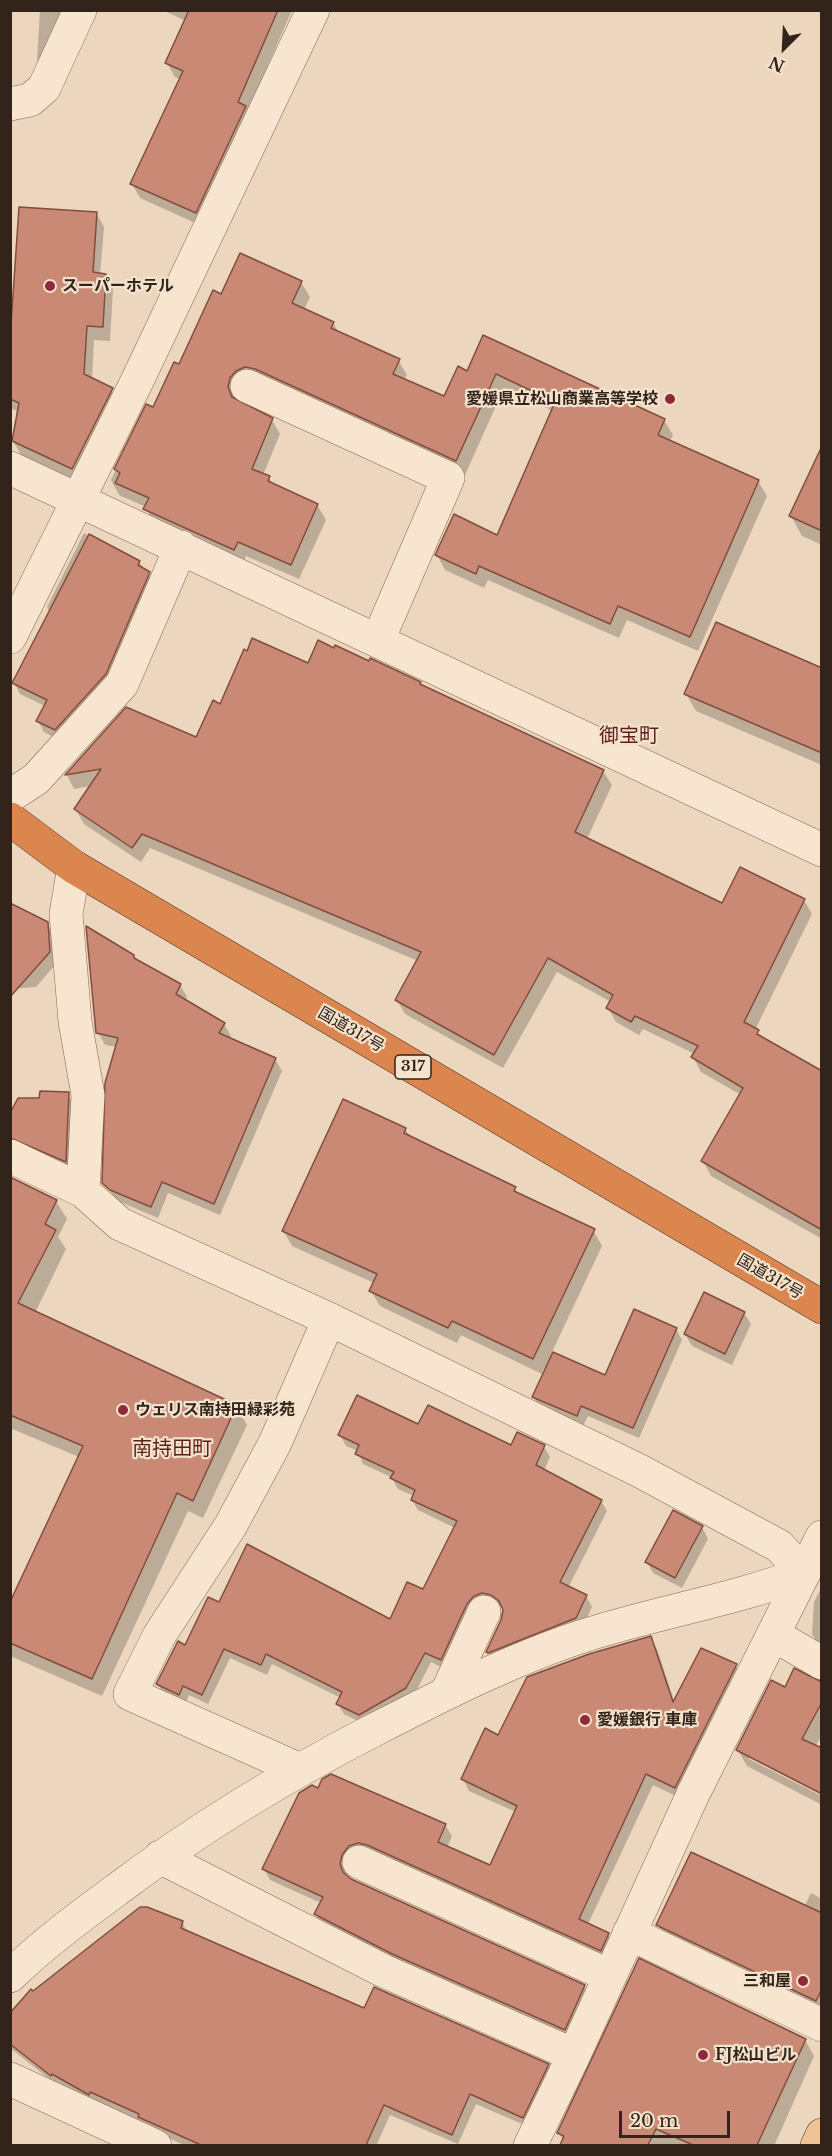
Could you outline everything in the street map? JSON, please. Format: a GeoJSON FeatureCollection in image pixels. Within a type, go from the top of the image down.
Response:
{"type":"FeatureCollection","features":[{"type":"Feature","properties":{"kind":"highway","name":"国道317号"},"geometry":{"type":"LineString","coordinates":[[10,819],[74,867],[822,1307]]}},
{"type":"Feature","properties":{"kind":"main road"},"geometry":{"type":"LineString","coordinates":[[817,2145],[822,2135]]}},
{"type":"Feature","properties":{"kind":"street"},"geometry":{"type":"LineString","coordinates":[[10,104],[30,100],[44,88],[80,10]]}},
{"type":"Feature","properties":{"kind":"street"},"geometry":{"type":"LineString","coordinates":[[10,637],[143,369],[313,10]]}},
{"type":"Feature","properties":{"kind":"street"},"geometry":{"type":"LineString","coordinates":[[247,386],[448,478],[378,640]]}},
{"type":"Feature","properties":{"kind":"street"},"geometry":{"type":"LineString","coordinates":[[10,468],[78,498],[822,850]]}},
{"type":"Feature","properties":{"kind":"street"},"geometry":{"type":"LineString","coordinates":[[10,796],[36,779],[122,684],[181,547]]}},
{"type":"Feature","properties":{"kind":"street"},"geometry":{"type":"LineString","coordinates":[[74,867],[66,914],[75,1021],[88,1095],[83,1191]]}},
{"type":"Feature","properties":{"kind":"street"},"geometry":{"type":"LineString","coordinates":[[10,1156],[83,1191],[120,1224],[329,1319],[650,1477],[778,1546],[804,1573]]}},
{"type":"Feature","properties":{"kind":"street"},"geometry":{"type":"LineString","coordinates":[[298,1769],[130,1694],[159,1636],[231,1525],[275,1443],[329,1319]]}},
{"type":"Feature","properties":{"kind":"street"},"geometry":{"type":"LineString","coordinates":[[530,2145],[574,2055],[693,1792],[822,1537]]}},
{"type":"Feature","properties":{"kind":"street"},"geometry":{"type":"LineString","coordinates":[[10,1976],[44,1943],[160,1857],[247,1800],[298,1769],[447,1692],[582,1636],[760,1590],[804,1573]]}},
{"type":"Feature","properties":{"kind":"street"},"geometry":{"type":"LineString","coordinates":[[447,1692],[484,1612]]}},
{"type":"Feature","properties":{"kind":"street"},"geometry":{"type":"LineString","coordinates":[[774,1635],[822,1663]]}},
{"type":"Feature","properties":{"kind":"street"},"geometry":{"type":"LineString","coordinates":[[160,1857],[384,1971],[574,2055]]}},
{"type":"Feature","properties":{"kind":"street"},"geometry":{"type":"LineString","coordinates":[[358,1862],[609,1976]]}},
{"type":"Feature","properties":{"kind":"street"},"geometry":{"type":"LineString","coordinates":[[629,1933],[822,2025]]}},
{"type":"Feature","properties":{"kind":"street"},"geometry":{"type":"LineString","coordinates":[[10,2079],[155,2145]]}},
{"type":"Feature","properties":{"kind":"building"},"geometry":{"type":"Polygon","coordinates":[[[189,10],[278,10],[238,102],[246,106],[196,213],[130,184],[183,71],[165,63],[189,10]]]}},
{"type":"Feature","properties":{"kind":"building"},"geometry":{"type":"Polygon","coordinates":[[[19,207],[97,212],[93,272],[106,274],[103,327],[87,326],[84,374],[113,388],[72,469],[12,441],[19,403],[10,399],[10,339],[19,207]]]}},
{"type":"Feature","properties":{"kind":"building"},"geometry":{"type":"Polygon","coordinates":[[[240,253],[302,281],[292,303],[334,322],[331,328],[400,359],[393,374],[444,396],[458,366],[467,371],[483,335],[665,419],[658,435],[759,480],[690,637],[618,606],[610,624],[479,566],[476,574],[435,555],[454,514],[497,535],[555,402],[496,374],[456,461],[255,369],[245,367],[236,371],[230,378],[228,387],[232,397],[273,418],[252,469],[270,476],[268,481],[318,504],[291,565],[238,542],[234,550],[143,509],[149,498],[115,483],[120,473],[114,469],[146,404],[153,407],[174,362],[179,364],[213,290],[221,294],[240,253]]]}},
{"type":"Feature","properties":{"kind":"building"},"geometry":{"type":"Polygon","coordinates":[[[822,446],[822,531],[789,516],[822,446]]]}},
{"type":"Feature","properties":{"kind":"building"},"geometry":{"type":"Polygon","coordinates":[[[89,534],[140,561],[138,565],[150,572],[106,674],[55,730],[36,721],[47,700],[12,683],[89,534]]]}},
{"type":"Feature","properties":{"kind":"building"},"geometry":{"type":"Polygon","coordinates":[[[716,622],[822,668],[822,753],[684,694],[716,622]]]}},
{"type":"Feature","properties":{"kind":"building"},"geometry":{"type":"Polygon","coordinates":[[[252,638],[308,663],[318,640],[334,648],[335,645],[369,661],[370,658],[421,682],[420,684],[604,770],[575,832],[722,903],[740,867],[805,899],[744,1022],[759,1030],[757,1034],[822,1071],[822,1230],[701,1161],[743,1088],[691,1057],[698,1046],[635,1016],[631,1022],[606,1008],[613,995],[548,958],[494,1055],[395,1000],[421,952],[142,834],[132,848],[74,809],[101,769],[65,775],[126,707],[196,737],[213,700],[220,704],[244,649],[247,651],[252,638]]]}},
{"type":"Feature","properties":{"kind":"building"},"geometry":{"type":"Polygon","coordinates":[[[10,903],[48,922],[50,952],[10,997],[10,903]]]}},
{"type":"Feature","properties":{"kind":"building"},"geometry":{"type":"Polygon","coordinates":[[[86,926],[134,955],[134,958],[181,984],[176,994],[225,1023],[219,1033],[276,1058],[214,1204],[162,1182],[151,1207],[110,1190],[102,1183],[105,1083],[118,1038],[96,1033],[86,926]]]}},
{"type":"Feature","properties":{"kind":"building"},"geometry":{"type":"Polygon","coordinates":[[[40,1091],[69,1092],[66,1162],[10,1138],[10,1113],[18,1098],[39,1098],[40,1091]]]}},
{"type":"Feature","properties":{"kind":"building"},"geometry":{"type":"Polygon","coordinates":[[[343,1099],[406,1128],[404,1133],[516,1187],[514,1191],[595,1229],[533,1359],[452,1321],[448,1328],[369,1291],[377,1274],[282,1231],[343,1099]]]}},
{"type":"Feature","properties":{"kind":"building"},"geometry":{"type":"Polygon","coordinates":[[[10,1177],[57,1200],[45,1224],[56,1230],[18,1303],[237,1405],[193,1501],[177,1493],[92,1679],[10,1643],[10,1602],[83,1446],[10,1415],[10,1177]]]}},
{"type":"Feature","properties":{"kind":"building"},"geometry":{"type":"Polygon","coordinates":[[[704,1292],[745,1312],[725,1354],[684,1334],[704,1292]]]}},
{"type":"Feature","properties":{"kind":"building"},"geometry":{"type":"Polygon","coordinates":[[[634,1309],[677,1328],[633,1428],[581,1406],[577,1416],[532,1397],[553,1352],[605,1375],[634,1309]]]}},
{"type":"Feature","properties":{"kind":"building"},"geometry":{"type":"Polygon","coordinates":[[[357,1395],[418,1424],[428,1405],[511,1445],[517,1432],[545,1445],[536,1465],[602,1500],[560,1582],[587,1595],[576,1618],[488,1653],[486,1652],[501,1620],[503,1610],[499,1601],[491,1595],[482,1593],[474,1596],[467,1604],[441,1660],[425,1653],[406,1688],[359,1715],[336,1704],[342,1692],[266,1654],[261,1665],[224,1649],[202,1695],[183,1686],[179,1695],[156,1684],[178,1641],[185,1645],[208,1597],[219,1602],[247,1544],[390,1619],[407,1582],[423,1589],[457,1521],[411,1500],[415,1490],[390,1478],[394,1472],[355,1454],[359,1445],[338,1435],[357,1395]]]}},
{"type":"Feature","properties":{"kind":"building"},"geometry":{"type":"Polygon","coordinates":[[[673,1510],[703,1526],[675,1578],[645,1562],[673,1510]]]}},
{"type":"Feature","properties":{"kind":"building"},"geometry":{"type":"Polygon","coordinates":[[[651,1636],[673,1702],[701,1648],[737,1664],[675,1788],[646,1774],[579,1919],[609,1933],[601,1951],[367,1845],[358,1843],[349,1846],[342,1855],[340,1864],[343,1872],[351,1879],[585,1985],[565,2030],[392,1954],[314,1914],[323,1897],[262,1869],[299,1793],[312,1785],[318,1788],[322,1779],[331,1774],[446,1824],[438,1842],[490,1865],[517,1806],[461,1779],[485,1728],[498,1735],[527,1677],[589,1654],[651,1636]]]}},
{"type":"Feature","properties":{"kind":"building"},"geometry":{"type":"Polygon","coordinates":[[[794,1668],[822,1682],[822,1702],[802,1739],[822,1748],[822,1794],[736,1750],[771,1680],[785,1687],[794,1668]]]}},
{"type":"Feature","properties":{"kind":"building"},"geometry":{"type":"Polygon","coordinates":[[[691,1852],[822,1913],[822,1989],[816,2001],[656,1925],[691,1852]]]}},
{"type":"Feature","properties":{"kind":"building"},"geometry":{"type":"Polygon","coordinates":[[[140,1907],[147,1907],[183,1921],[181,1928],[364,2008],[374,1987],[549,2064],[523,2118],[470,2094],[452,2135],[384,2105],[366,2145],[201,2145],[138,2117],[139,2114],[90,2092],[89,2095],[52,2074],[51,2076],[10,2044],[10,2013],[31,1989],[33,1991],[140,1907]]]}},
{"type":"Feature","properties":{"kind":"building","name":"FJ松山ビル"},"geometry":{"type":"Polygon","coordinates":[[[639,1958],[806,2039],[757,2145],[693,2145],[656,2129],[648,2145],[560,2145],[564,2136],[557,2133],[639,1958]]]}},
{"type":"Feature","properties":{"kind":"place","name":"スーパーホテル"},"geometry":{"type":"Point","coordinates":[50,286]}},
{"type":"Feature","properties":{"kind":"place","name":"愛媛県立松山商業高等学校"},"geometry":{"type":"Point","coordinates":[670,399]}},
{"type":"Feature","properties":{"kind":"place","name":"ウェリス南持田緑彩苑"},"geometry":{"type":"Point","coordinates":[123,1410]}},
{"type":"Feature","properties":{"kind":"place","name":"愛媛銀行 車庫"},"geometry":{"type":"Point","coordinates":[585,1720]}},
{"type":"Feature","properties":{"kind":"place","name":"三和屋"},"geometry":{"type":"Point","coordinates":[803,1981]}},
{"type":"Feature","properties":{"kind":"place","name":"FJ松山ビル"},"geometry":{"type":"Point","coordinates":[703,2055]}},
{"type":"Feature","properties":{"kind":"district","name":"御宝町"},"geometry":{"type":"Point","coordinates":[629,736]}},
{"type":"Feature","properties":{"kind":"district","name":"南持田町"},"geometry":{"type":"Point","coordinates":[172,1449]}}]}
